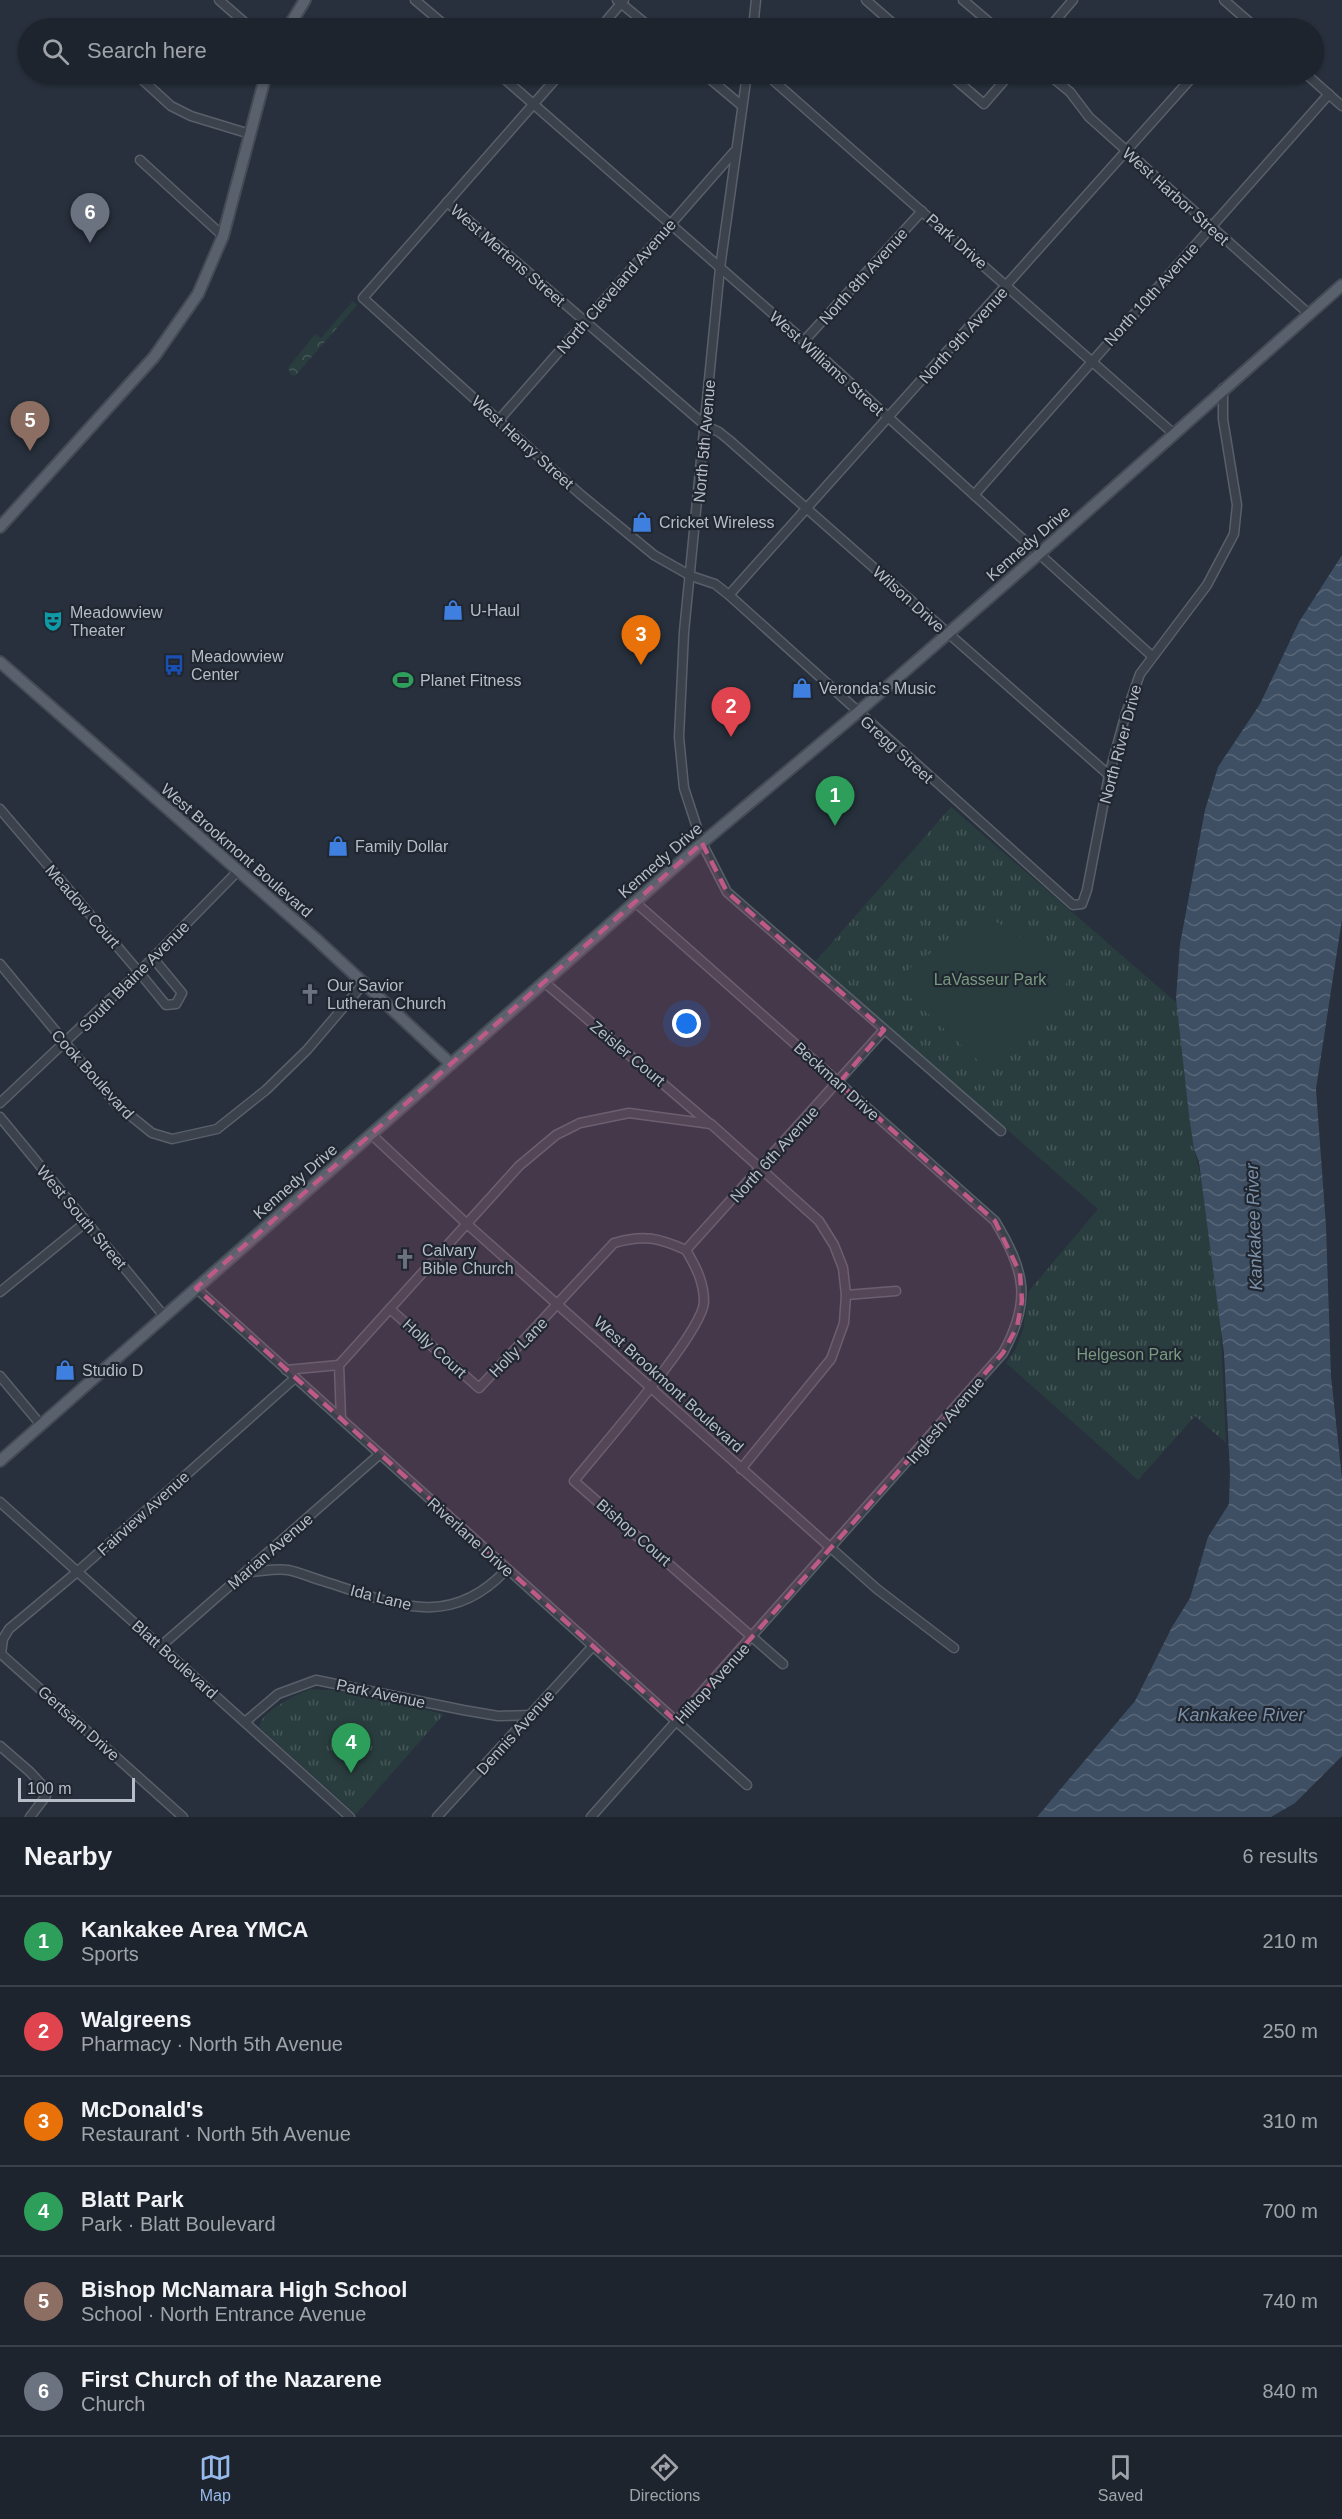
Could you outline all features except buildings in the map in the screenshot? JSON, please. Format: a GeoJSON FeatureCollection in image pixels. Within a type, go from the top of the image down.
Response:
{"type":"FeatureCollection","features":[{"type":"Feature","properties":{"kind":"main road"},"geometry":{"type":"LineString","coordinates":[[294,18],[306,0]]}},
{"type":"Feature","properties":{"kind":"main road"},"geometry":{"type":"LineString","coordinates":[[0,526],[154,357],[198,294],[224,236],[263,84]]}},
{"type":"Feature","properties":{"kind":"main road","name":"Kennedy Drive"},"geometry":{"type":"LineString","coordinates":[[0,1461],[634,902],[857,713],[1039,554],[1223,388],[1342,285]]}},
{"type":"Feature","properties":{"kind":"main road","name":"West Brookmont Boulevard"},"geometry":{"type":"LineString","coordinates":[[0,662],[365,982],[451,1064]]}},
{"type":"Feature","properties":{"kind":"street"},"geometry":{"type":"LineString","coordinates":[[219,0],[240,18]]}},
{"type":"Feature","properties":{"kind":"street"},"geometry":{"type":"LineString","coordinates":[[415,0],[436,18]]}},
{"type":"Feature","properties":{"kind":"street"},"geometry":{"type":"LineString","coordinates":[[754,18],[756,0]]}},
{"type":"Feature","properties":{"kind":"street"},"geometry":{"type":"LineString","coordinates":[[866,0],[887,18]]}},
{"type":"Feature","properties":{"kind":"street"},"geometry":{"type":"LineString","coordinates":[[963,0],[984,18]]}},
{"type":"Feature","properties":{"kind":"street"},"geometry":{"type":"LineString","coordinates":[[1057,18],[1073,0]]}},
{"type":"Feature","properties":{"kind":"street"},"geometry":{"type":"LineString","coordinates":[[1224,0],[1244,18]]}},
{"type":"Feature","properties":{"kind":"street"},"geometry":{"type":"LineString","coordinates":[[608,18],[621,1],[640,18]]}},
{"type":"Feature","properties":{"kind":"street"},"geometry":{"type":"LineString","coordinates":[[147,84],[171,106],[191,116],[250,135]]}},
{"type":"Feature","properties":{"kind":"street","name":"West Williams Street"},"geometry":{"type":"LineString","coordinates":[[511,84],[804,341],[1152,656]]}},
{"type":"Feature","properties":{"kind":"street"},"geometry":{"type":"LineString","coordinates":[[447,202],[551,84]]}},
{"type":"Feature","properties":{"kind":"street"},"geometry":{"type":"LineString","coordinates":[[716,84],[741,105]]}},
{"type":"Feature","properties":{"kind":"street","name":"North 5th Avenue"},"geometry":{"type":"LineString","coordinates":[[745,84],[720,268],[684,632],[679,737],[684,788],[702,843],[727,892],[1001,1131]]}},
{"type":"Feature","properties":{"kind":"street","name":"Park Drive"},"geometry":{"type":"LineString","coordinates":[[776,84],[1174,434]]}},
{"type":"Feature","properties":{"kind":"street"},"geometry":{"type":"LineString","coordinates":[[961,84],[984,104],[1001,84]]}},
{"type":"Feature","properties":{"kind":"street","name":"West Harbor Street"},"geometry":{"type":"LineString","coordinates":[[1060,84],[1070,92],[1089,117],[1210,228],[1309,314]]}},
{"type":"Feature","properties":{"kind":"street","name":"North 9th Avenue"},"geometry":{"type":"LineString","coordinates":[[729,595],[1008,286],[1186,84]]}},
{"type":"Feature","properties":{"kind":"street"},"geometry":{"type":"LineString","coordinates":[[1318,84],[1342,106]]}},
{"type":"Feature","properties":{"kind":"street","name":"North 10th Avenue"},"geometry":{"type":"LineString","coordinates":[[974,495],[1329,94]]}},
{"type":"Feature","properties":{"kind":"street","name":"North Cleveland Avenue"},"geometry":{"type":"LineString","coordinates":[[499,420],[734,152]]}},
{"type":"Feature","properties":{"kind":"street"},"geometry":{"type":"LineString","coordinates":[[140,160],[224,236]]}},
{"type":"Feature","properties":{"kind":"street","name":"West Henry Street"},"geometry":{"type":"LineString","coordinates":[[447,202],[363,298],[580,494],[654,555],[691,576]]}},
{"type":"Feature","properties":{"kind":"street","name":"West Mertens Street"},"geometry":{"type":"LineString","coordinates":[[447,202],[706,426]]}},
{"type":"Feature","properties":{"kind":"street","name":"North 8th Avenue"},"geometry":{"type":"LineString","coordinates":[[804,341],[922,211]]}},
{"type":"Feature","properties":{"kind":"street","name":"North River Drive"},"geometry":{"type":"LineString","coordinates":[[1073,905],[1082,904],[1087,890],[1109,775],[1126,712],[1140,674],[1207,585],[1234,534],[1237,505],[1223,419],[1223,388]]}},
{"type":"Feature","properties":{"kind":"street","name":"Wilson Drive"},"geometry":{"type":"LineString","coordinates":[[706,426],[719,432],[1109,775]]}},
{"type":"Feature","properties":{"kind":"street","name":"Gregg Street"},"geometry":{"type":"LineString","coordinates":[[691,576],[715,584],[729,595],[857,713],[1073,905]]}},
{"type":"Feature","properties":{"kind":"street","name":"Meadow Court"},"geometry":{"type":"LineString","coordinates":[[0,809],[139,972],[159,999],[166,1005],[176,1004],[182,993],[153,958]]}},
{"type":"Feature","properties":{"kind":"street","name":"South Blaine Avenue"},"geometry":{"type":"LineString","coordinates":[[0,1103],[139,972],[238,871]]}},
{"type":"Feature","properties":{"kind":"street","name":"Beckman Drive"},"geometry":{"type":"LineString","coordinates":[[634,902],[995,1221],[1010,1247],[1020,1273]]}},
{"type":"Feature","properties":{"kind":"street","name":"Cook Boulevard"},"geometry":{"type":"LineString","coordinates":[[0,964],[116,1104],[152,1133],[172,1139],[195,1136],[217,1129],[266,1090],[307,1050],[365,982]]}},
{"type":"Feature","properties":{"kind":"street","name":"Zeisler Court"},"geometry":{"type":"LineString","coordinates":[[544,982],[762,1168],[819,1221],[834,1245],[843,1268],[846,1295],[844,1323],[831,1359],[741,1469]]}},
{"type":"Feature","properties":{"kind":"street","name":"North 6th Avenue"},"geometry":{"type":"LineString","coordinates":[[686,1250],[839,1083],[884,1030]]}},
{"type":"Feature","properties":{"kind":"street"},"geometry":{"type":"LineString","coordinates":[[286,1370],[339,1365],[519,1166],[556,1135],[580,1123],[628,1113],[711,1124]]}},
{"type":"Feature","properties":{"kind":"street","name":"West South Street"},"geometry":{"type":"LineString","coordinates":[[0,1118],[164,1316]]}},
{"type":"Feature","properties":{"kind":"street","name":"West Brookmont Boulevard"},"geometry":{"type":"LineString","coordinates":[[371,1134],[466,1224],[877,1589],[954,1648]]}},
{"type":"Feature","properties":{"kind":"street"},"geometry":{"type":"LineString","coordinates":[[0,1292],[86,1222]]}},
{"type":"Feature","properties":{"kind":"street"},"geometry":{"type":"LineString","coordinates":[[558,1305],[614,1243],[635,1236],[663,1239],[686,1250],[701,1275],[704,1304],[692,1333],[649,1387]]}},
{"type":"Feature","properties":{"kind":"street","name":"Inglesh Avenue"},"geometry":{"type":"LineString","coordinates":[[831,1548],[1003,1353],[1017,1328],[1022,1301],[1020,1273]]}},
{"type":"Feature","properties":{"kind":"street","name":"Riverlane Drive"},"geometry":{"type":"LineString","coordinates":[[196,1288],[747,1785]]}},
{"type":"Feature","properties":{"kind":"street"},"geometry":{"type":"LineString","coordinates":[[846,1295],[896,1291]]}},
{"type":"Feature","properties":{"kind":"street","name":"Holly Lane"},"geometry":{"type":"LineString","coordinates":[[479,1388],[558,1305]]}},
{"type":"Feature","properties":{"kind":"street","name":"Holly Court"},"geometry":{"type":"LineString","coordinates":[[390,1309],[479,1388]]}},
{"type":"Feature","properties":{"kind":"street"},"geometry":{"type":"LineString","coordinates":[[339,1365],[341,1419]]}},
{"type":"Feature","properties":{"kind":"street"},"geometry":{"type":"LineString","coordinates":[[0,1376],[41,1425]]}},
{"type":"Feature","properties":{"kind":"street","name":"Fairview Avenue"},"geometry":{"type":"LineString","coordinates":[[2,1657],[3,1639],[9,1629],[77,1572],[295,1378]]}},
{"type":"Feature","properties":{"kind":"street","name":"Bishop Court"},"geometry":{"type":"LineString","coordinates":[[649,1387],[574,1480],[754,1636],[783,1664]]}},
{"type":"Feature","properties":{"kind":"street","name":"Marian Avenue"},"geometry":{"type":"LineString","coordinates":[[161,1647],[380,1454]]}},
{"type":"Feature","properties":{"kind":"street","name":"Blatt Boulevard"},"geometry":{"type":"LineString","coordinates":[[0,1502],[350,1817]]}},
{"type":"Feature","properties":{"kind":"street","name":"Hilltop Avenue"},"geometry":{"type":"LineString","coordinates":[[591,1817],[831,1548]]}},
{"type":"Feature","properties":{"kind":"street","name":"Ida Lane"},"geometry":{"type":"LineString","coordinates":[[246,1572],[287,1570],[400,1605],[428,1607],[454,1606],[494,1583],[507,1569]]}},
{"type":"Feature","properties":{"kind":"street","name":"Dennis Avenue"},"geometry":{"type":"LineString","coordinates":[[437,1817],[593,1646]]}},
{"type":"Feature","properties":{"kind":"street","name":"Gertsam Drive"},"geometry":{"type":"LineString","coordinates":[[2,1657],[183,1817]]}},
{"type":"Feature","properties":{"kind":"street","name":"Park Avenue"},"geometry":{"type":"LineString","coordinates":[[244,1722],[278,1694],[316,1680],[498,1716],[530,1716]]}},
{"type":"Feature","properties":{"kind":"street"},"geometry":{"type":"LineString","coordinates":[[0,1746],[42,1785],[46,1796],[30,1817]]}},
{"type":"Feature","properties":{"kind":"highlighted area"},"geometry":{"type":"Polygon","coordinates":[[[702,843],[727,892],[884,1030],[839,1083],[995,1221],[1020,1273],[1022,1301],[1017,1327],[1003,1353],[677,1722],[196,1288],[702,843]]]}},
{"type":"Feature","properties":{"kind":"green space"},"geometry":{"type":"Polygon","coordinates":[[[353,301],[357,305],[295,376],[291,375],[288,368],[315,334],[321,338],[353,301]]]}},
{"type":"Feature","properties":{"kind":"green space","name":"LaVasseur Park"},"geometry":{"type":"Polygon","coordinates":[[[951,807],[1186,1011],[1184,1071],[1194,1149],[1205,1193],[1220,1316],[1226,1443],[1195,1416],[1138,1480],[1006,1363],[1015,1350],[1023,1330],[1029,1291],[1098,1209],[815,962],[951,807]]]}},
{"type":"Feature","properties":{"kind":"green space"},"geometry":{"type":"Polygon","coordinates":[[[986,916],[1068,965],[1065,991],[992,1069],[987,1069],[893,981],[975,920],[986,916]]]}},
{"type":"Feature","properties":{"kind":"green space"},"geometry":{"type":"Polygon","coordinates":[[[311,1689],[338,1691],[444,1714],[356,1814],[259,1727],[261,1721],[273,1709],[311,1689]]]}},
{"type":"Feature","properties":{"kind":"water","name":"Kankakee River"},"geometry":{"type":"Polygon","coordinates":[[[1342,555],[1342,919],[1316,1089],[1326,1226],[1331,1376],[1342,1478],[1342,1756],[1295,1803],[1271,1817],[1037,1817],[1135,1701],[1172,1627],[1190,1598],[1208,1537],[1229,1504],[1230,1473],[1224,1353],[1199,1162],[1194,1149],[1189,1115],[1176,998],[1180,944],[1205,810],[1218,767],[1260,704],[1299,622],[1342,555]]]}},
{"type":"Feature","properties":{"kind":"place","name":"First Church of the Nazarene"},"geometry":{"type":"Point","coordinates":[90,243]}},
{"type":"Feature","properties":{"kind":"place","name":"Bishop McNamara High School"},"geometry":{"type":"Point","coordinates":[30,451]}},
{"type":"Feature","properties":{"kind":"place","name":"Cricket Wireless"},"geometry":{"type":"Point","coordinates":[642,522]}},
{"type":"Feature","properties":{"kind":"place","name":"U-Haul"},"geometry":{"type":"Point","coordinates":[453,610]}},
{"type":"Feature","properties":{"kind":"place","name":"Meadowview Theater"},"geometry":{"type":"Point","coordinates":[53,621]}},
{"type":"Feature","properties":{"kind":"place","name":"Meadowview Center"},"geometry":{"type":"Point","coordinates":[174,665]}},
{"type":"Feature","properties":{"kind":"place","name":"McDonald's"},"geometry":{"type":"Point","coordinates":[641,665]}},
{"type":"Feature","properties":{"kind":"place","name":"Planet Fitness"},"geometry":{"type":"Point","coordinates":[403,680]}},
{"type":"Feature","properties":{"kind":"place","name":"Veronda's Music"},"geometry":{"type":"Point","coordinates":[802,688]}},
{"type":"Feature","properties":{"kind":"place","name":"Walgreens"},"geometry":{"type":"Point","coordinates":[731,737]}},
{"type":"Feature","properties":{"kind":"place","name":"Kankakee Area YMCA"},"geometry":{"type":"Point","coordinates":[835,826]}},
{"type":"Feature","properties":{"kind":"place","name":"Family Dollar"},"geometry":{"type":"Point","coordinates":[338,846]}},
{"type":"Feature","properties":{"kind":"place","name":"Our Savior Lutheran Church"},"geometry":{"type":"Point","coordinates":[310,994]}},
{"type":"Feature","properties":{"kind":"place","name":"Calvary Bible Church"},"geometry":{"type":"Point","coordinates":[405,1259]}},
{"type":"Feature","properties":{"kind":"place","name":"Studio D"},"geometry":{"type":"Point","coordinates":[65,1370]}},
{"type":"Feature","properties":{"kind":"place","name":"Blatt Park"},"geometry":{"type":"Point","coordinates":[351,1773]}},
{"type":"Feature","properties":{"kind":"park label","name":"Helgeson Park"},"geometry":{"type":"Point","coordinates":[1129,1354]}}]}
